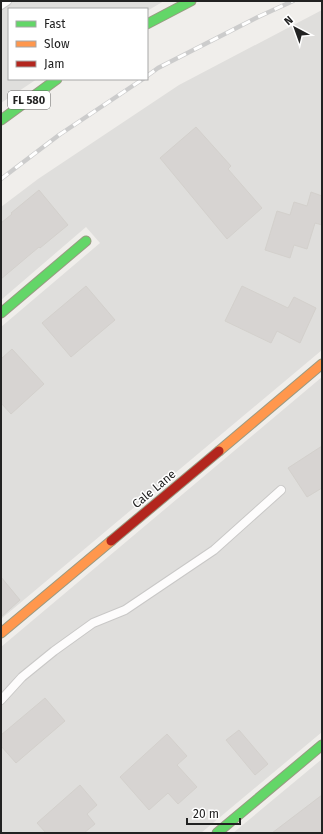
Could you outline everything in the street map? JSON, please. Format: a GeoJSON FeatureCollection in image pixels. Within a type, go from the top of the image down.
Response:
{"type":"FeatureCollection","features":[{"type":"Feature","properties":{"kind":"street"},"geometry":{"type":"LineString","coordinates":[[148,23],[191,1]]}},
{"type":"Feature","properties":{"kind":"street","name":"FL 580"},"geometry":{"type":"LineString","coordinates":[[1,120],[56,80]]}},
{"type":"Feature","properties":{"kind":"street"},"geometry":{"type":"LineString","coordinates":[[1,313],[86,241]]}},
{"type":"Feature","properties":{"kind":"street","name":"Cale Lane"},"geometry":{"type":"LineString","coordinates":[[1,633],[322,364]]}},
{"type":"Feature","properties":{"kind":"street"},"geometry":{"type":"LineString","coordinates":[[217,833],[322,745]]}},
{"type":"Feature","properties":{"kind":"lane"},"geometry":{"type":"LineString","coordinates":[[1,5],[7,1]]}},
{"type":"Feature","properties":{"kind":"lane"},"geometry":{"type":"LineString","coordinates":[[1,700],[22,677],[54,651],[93,623],[125,610],[214,550],[281,490]]}},
{"type":"Feature","properties":{"kind":"shaded area"},"geometry":{"type":"Polygon","coordinates":[[[1,1],[164,1],[148,10],[148,8],[8,8],[8,80],[36,80],[1,103],[1,1]]]}},
{"type":"Feature","properties":{"kind":"shaded area"},"geometry":{"type":"Polygon","coordinates":[[[322,10],[322,350],[1,619],[1,327],[100,243],[86,227],[1,300],[1,207],[38,179],[179,85],[322,10]]]}},
{"type":"Feature","properties":{"kind":"shaded area"},"geometry":{"type":"Polygon","coordinates":[[[322,377],[322,732],[201,833],[1,833],[1,647],[322,377]]]}},
{"type":"Feature","properties":{"kind":"shaded area"},"geometry":{"type":"Polygon","coordinates":[[[322,759],[322,833],[233,833],[322,759]]]}},
{"type":"Feature","properties":{"kind":"building"},"geometry":{"type":"Polygon","coordinates":[[[196,127],[231,166],[228,169],[262,208],[227,239],[160,158],[196,127]]]}},
{"type":"Feature","properties":{"kind":"building"},"geometry":{"type":"Polygon","coordinates":[[[39,190],[68,225],[1,279],[1,223],[39,190]]]}},
{"type":"Feature","properties":{"kind":"building"},"geometry":{"type":"Polygon","coordinates":[[[311,192],[322,196],[322,225],[315,223],[307,249],[294,245],[290,258],[265,250],[277,211],[290,215],[294,202],[307,206],[311,192]]]}},
{"type":"Feature","properties":{"kind":"building"},"geometry":{"type":"Polygon","coordinates":[[[86,286],[115,320],[71,357],[42,323],[86,286]]]}},
{"type":"Feature","properties":{"kind":"building"},"geometry":{"type":"Polygon","coordinates":[[[242,286],[288,308],[294,297],[316,308],[300,343],[277,331],[271,343],[225,321],[242,286]]]}},
{"type":"Feature","properties":{"kind":"building"},"geometry":{"type":"Polygon","coordinates":[[[12,349],[44,384],[11,414],[1,403],[1,359],[12,349]]]}},
{"type":"Feature","properties":{"kind":"building"},"geometry":{"type":"Polygon","coordinates":[[[322,446],[322,488],[307,497],[288,468],[322,446]]]}},
{"type":"Feature","properties":{"kind":"building"},"geometry":{"type":"Polygon","coordinates":[[[1,577],[20,600],[1,617],[1,577]]]}},
{"type":"Feature","properties":{"kind":"building"},"geometry":{"type":"Polygon","coordinates":[[[45,698],[65,721],[16,763],[1,746],[1,735],[45,698]]]}},
{"type":"Feature","properties":{"kind":"building"},"geometry":{"type":"Polygon","coordinates":[[[239,730],[268,764],[255,775],[226,740],[239,730]]]}},
{"type":"Feature","properties":{"kind":"building"},"geometry":{"type":"Polygon","coordinates":[[[167,734],[187,756],[177,765],[197,787],[178,804],[168,793],[149,810],[120,777],[167,734]]]}},
{"type":"Feature","properties":{"kind":"building"},"geometry":{"type":"Polygon","coordinates":[[[80,785],[97,805],[87,814],[95,824],[84,833],[46,833],[37,823],[80,785]]]}},
{"type":"Feature","properties":{"kind":"building"},"geometry":{"type":"Polygon","coordinates":[[[322,795],[322,833],[272,833],[322,795]]]}},
{"type":"Feature","properties":{"kind":"railway"},"geometry":{"type":"LineString","coordinates":[[148,75],[158,68],[258,17],[293,1]]}},
{"type":"Feature","properties":{"kind":"railway"},"geometry":{"type":"LineString","coordinates":[[1,179],[59,135],[142,80]]}},
{"type":"Feature","properties":{"kind":"traffic: fast"},"geometry":{"type":"LineString","coordinates":[[148,23],[191,1]]}},
{"type":"Feature","properties":{"kind":"traffic: fast"},"geometry":{"type":"LineString","coordinates":[[1,120],[56,80]]}},
{"type":"Feature","properties":{"kind":"traffic: fast"},"geometry":{"type":"LineString","coordinates":[[1,313],[86,241]]}},
{"type":"Feature","properties":{"kind":"traffic: fast"},"geometry":{"type":"LineString","coordinates":[[217,833],[322,745]]}},
{"type":"Feature","properties":{"kind":"traffic: slow"},"geometry":{"type":"LineString","coordinates":[[219,451],[322,364]]}},
{"type":"Feature","properties":{"kind":"traffic: slow"},"geometry":{"type":"LineString","coordinates":[[1,633],[111,541]]}},
{"type":"Feature","properties":{"kind":"traffic: jam"},"geometry":{"type":"LineString","coordinates":[[111,541],[219,451]]}}]}
